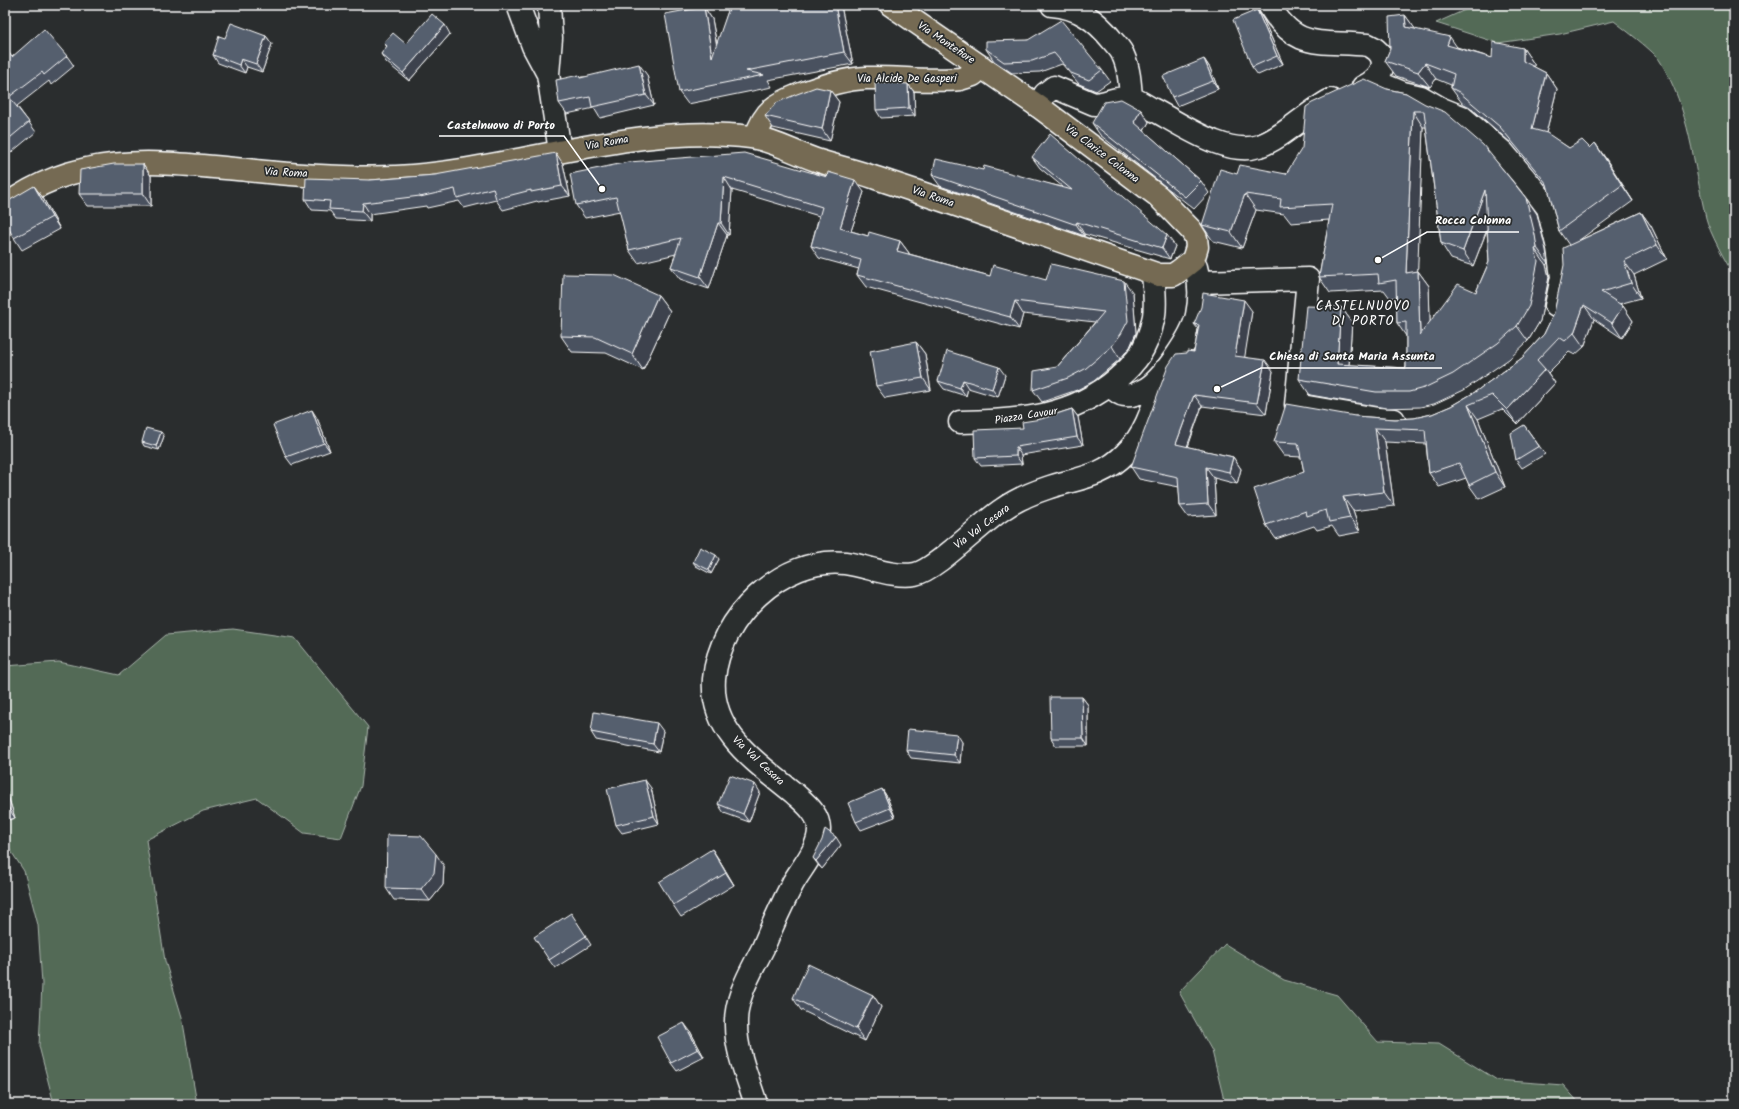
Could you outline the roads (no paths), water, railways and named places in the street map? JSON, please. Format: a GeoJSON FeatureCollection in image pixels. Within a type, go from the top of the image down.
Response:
{"type":"FeatureCollection","features":[{"type":"Feature","properties":{"kind":"main road","name":"Via Montefiore"},"geometry":{"type":"LineString","coordinates":[[891,5],[982,67]]}},
{"type":"Feature","properties":{"kind":"main road","name":"Via Clarice Colonna"},"geometry":{"type":"LineString","coordinates":[[982,67],[1038,106],[1158,196],[1194,234],[1197,247],[1193,260]]}},
{"type":"Feature","properties":{"kind":"main road","name":"Via Alcide De Gasperi"},"geometry":{"type":"LineString","coordinates":[[756,137],[761,122],[775,106],[786,100],[823,86],[866,78],[960,79],[973,75],[982,67]]}},
{"type":"Feature","properties":{"kind":"main road","name":"Via Roma"},"geometry":{"type":"LineString","coordinates":[[5,206],[34,187],[69,172],[111,165],[163,163],[274,173],[395,177],[468,168],[619,140],[667,135],[726,135],[756,137],[818,161],[872,176],[1153,274],[1166,276],[1172,275],[1193,260]]}},
{"type":"Feature","properties":{"kind":"street"},"geometry":{"type":"LineString","coordinates":[[518,5],[533,46],[548,74]]}},
{"type":"Feature","properties":{"kind":"street"},"geometry":{"type":"LineString","coordinates":[[549,5],[551,38],[548,74],[560,151]]}},
{"type":"Feature","properties":{"kind":"street"},"geometry":{"type":"LineString","coordinates":[[1052,5],[1069,7],[1078,11],[1093,20],[1105,31],[1123,54],[1129,74],[1131,98]]}},
{"type":"Feature","properties":{"kind":"street"},"geometry":{"type":"LineString","coordinates":[[1038,106],[1045,94],[1054,88],[1094,104],[1131,98],[1209,140],[1227,147],[1245,149],[1254,148],[1268,142],[1325,103],[1357,90],[1374,81],[1379,75],[1383,64],[1382,57],[1374,47],[1368,45],[1305,39],[1288,31],[1269,5]]}},
{"type":"Feature","properties":{"kind":"street"},"geometry":{"type":"LineString","coordinates":[[1374,81],[1421,97],[1442,109],[1462,117],[1503,152],[1548,208],[1558,248],[1562,277],[1552,325]]}},
{"type":"Feature","properties":{"kind":"street"},"geometry":{"type":"LineString","coordinates":[[1110,385],[1125,395],[1134,394],[1145,390],[1165,370],[1180,350],[1193,328],[1198,309],[1199,282],[1193,260]]}},
{"type":"Feature","properties":{"kind":"street","name":"Piazza Cavour"},"geometry":{"type":"LineString","coordinates":[[960,422],[1004,421],[1061,411],[1082,403],[1110,385],[1134,363],[1149,334],[1155,307],[1153,274]]}},
{"type":"Feature","properties":{"kind":"street"},"geometry":{"type":"LineString","coordinates":[[1199,282],[1308,279],[1296,405],[1378,419],[1416,420]]}},
{"type":"Feature","properties":{"kind":"street","name":"Via Val Cesara"},"geometry":{"type":"LineString","coordinates":[[756,1104],[737,1040],[736,1024],[739,1001],[785,898],[812,852],[817,839],[819,826],[817,820],[807,805],[740,746],[723,725],[714,700],[714,680],[716,664],[726,639],[744,610],[756,597],[772,584],[796,571],[818,564],[843,563],[892,573],[917,574],[937,562],[981,525],[1015,502],[1049,487],[1089,477],[1101,471],[1122,457],[1136,443],[1143,433],[1165,370]]}},
{"type":"Feature","properties":{"kind":"place","name":"Castelnuovo di Porto"},"geometry":{"type":"Point","coordinates":[602,189]}},
{"type":"Feature","properties":{"kind":"place","name":"Rocca Colonna"},"geometry":{"type":"Point","coordinates":[1378,260]}},
{"type":"Feature","properties":{"kind":"place","name":"Chiesa di Santa Maria Assunta"},"geometry":{"type":"Point","coordinates":[1217,389]}},
{"type":"Feature","properties":{"kind":"district","name":"CASTELNUOVO DI PORTO"},"geometry":{"type":"Point","coordinates":[1363,314]}}]}
